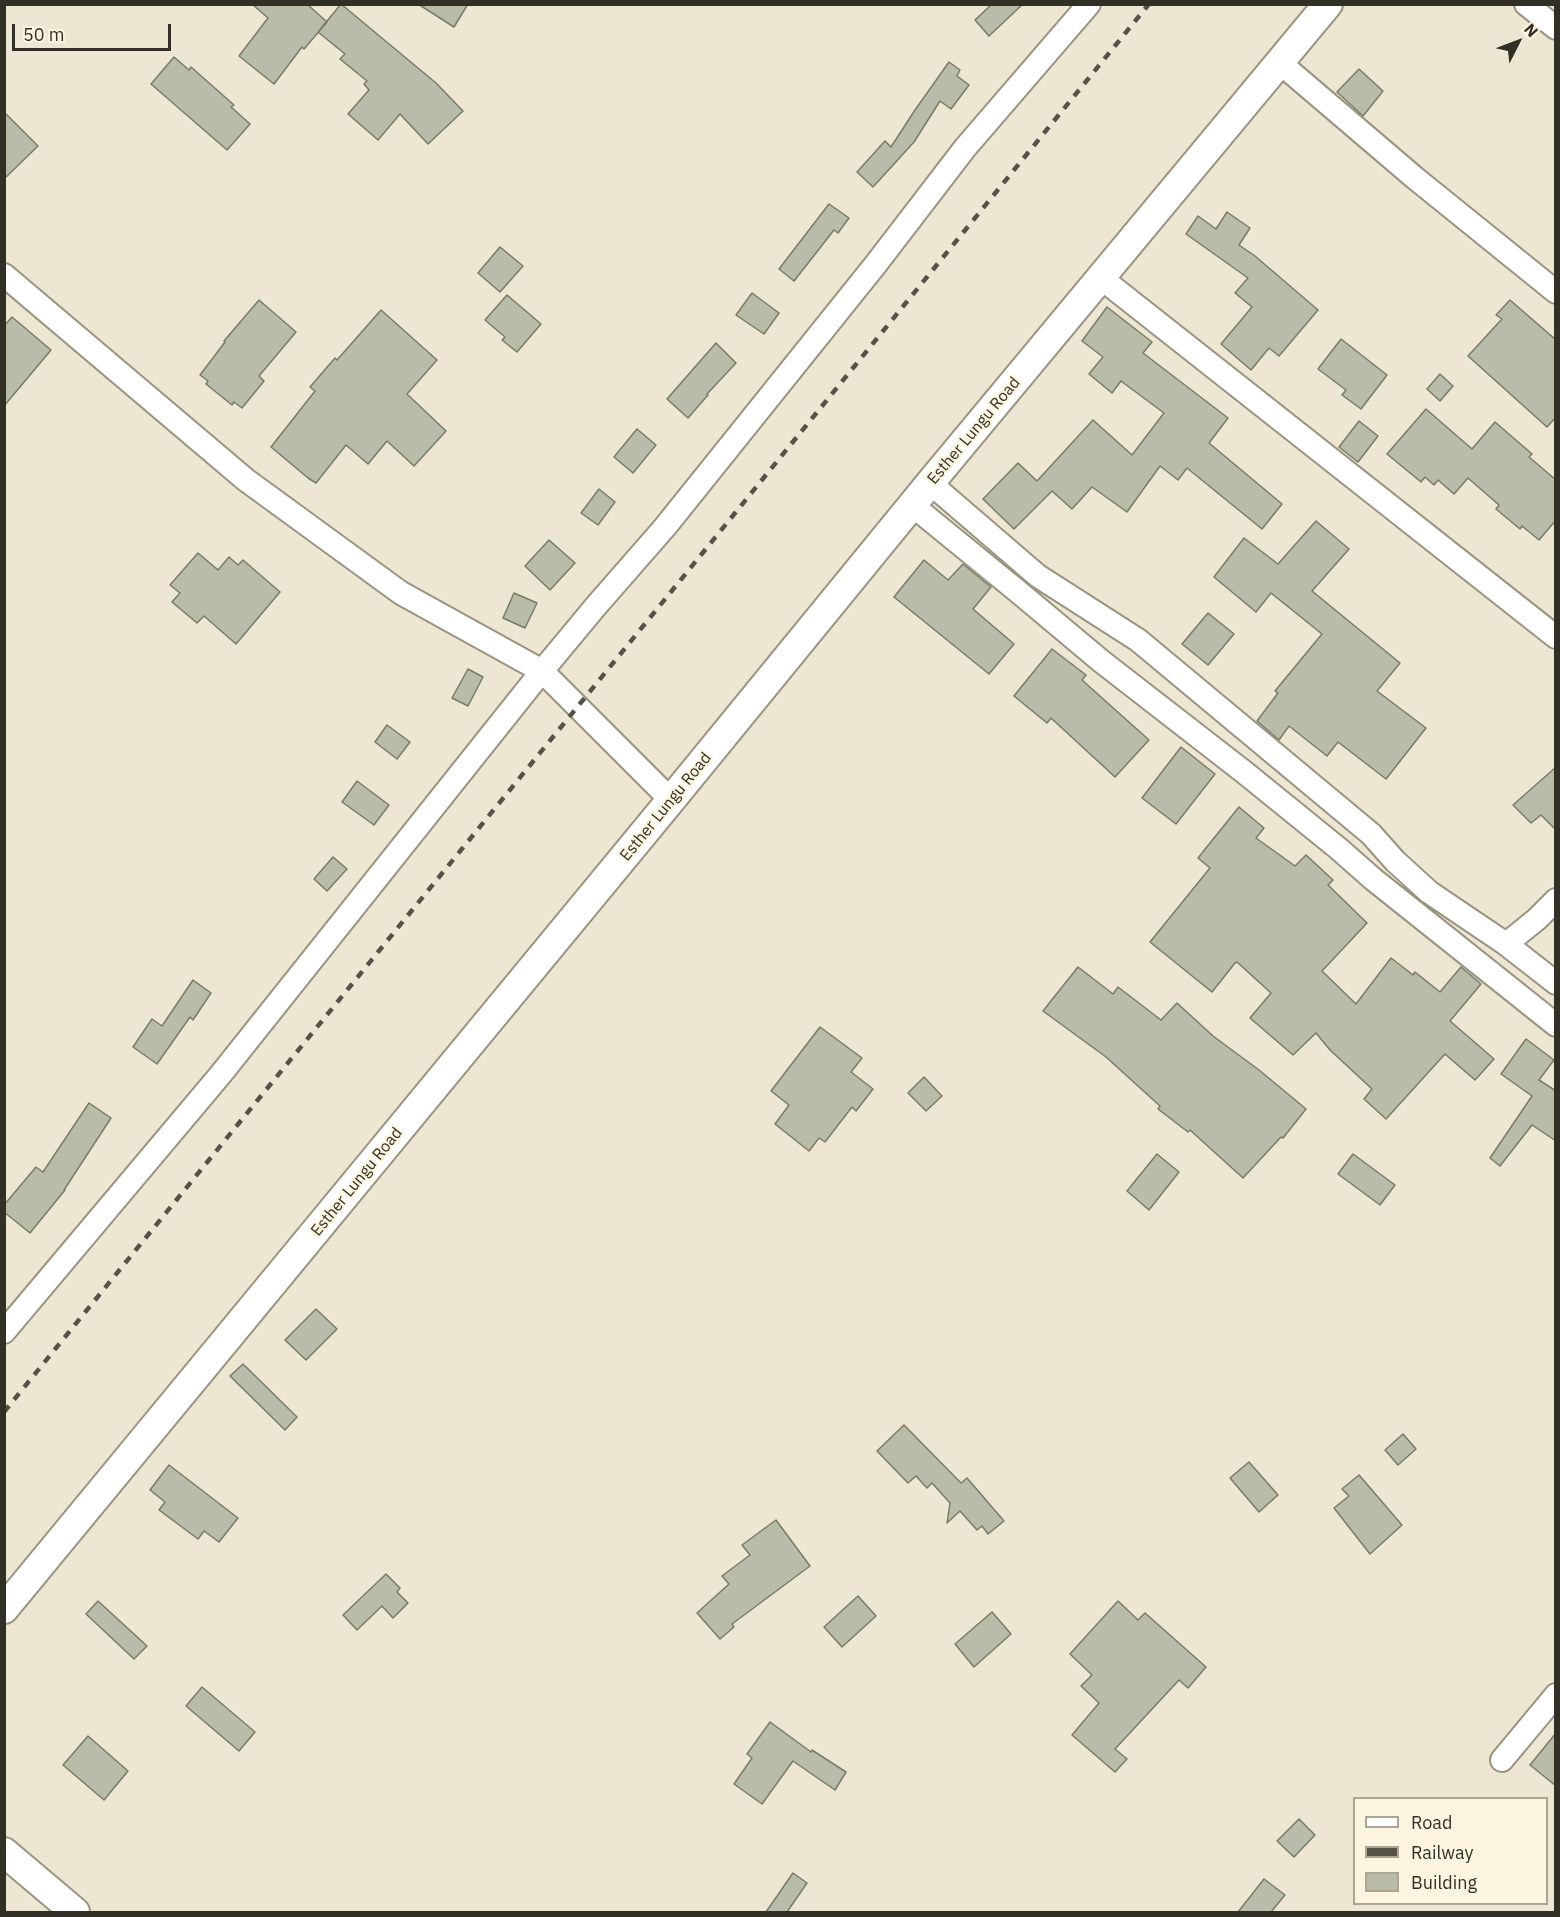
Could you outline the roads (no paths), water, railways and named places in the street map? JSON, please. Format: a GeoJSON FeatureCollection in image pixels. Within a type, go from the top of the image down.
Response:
{"type":"FeatureCollection","features":[{"type":"Feature","properties":{"kind":"street"},"geometry":{"type":"LineString","coordinates":[[4,1332],[221,1074],[542,671],[665,526],[861,282],[965,148],[1089,4]]}},
{"type":"Feature","properties":{"kind":"street","name":"Esther Lungu Road"},"geometry":{"type":"LineString","coordinates":[[4,1610],[930,483],[1328,4]]}},
{"type":"Feature","properties":{"kind":"street"},"geometry":{"type":"LineString","coordinates":[[1526,4],[1556,28]]}},
{"type":"Feature","properties":{"kind":"street"},"geometry":{"type":"LineString","coordinates":[[1279,62],[1415,178],[1556,292]]}},
{"type":"Feature","properties":{"kind":"street"},"geometry":{"type":"LineString","coordinates":[[4,275],[246,480],[401,593],[542,671],[671,800]]}},
{"type":"Feature","properties":{"kind":"street"},"geometry":{"type":"LineString","coordinates":[[1101,278],[1556,637]]}},
{"type":"Feature","properties":{"kind":"street"},"geometry":{"type":"LineString","coordinates":[[930,483],[1038,576],[1138,640],[1371,834],[1395,861],[1429,892],[1506,944],[1556,983]]}},
{"type":"Feature","properties":{"kind":"street"},"geometry":{"type":"LineString","coordinates":[[912,505],[1101,662],[1244,772],[1373,879],[1556,1025]]}},
{"type":"Feature","properties":{"kind":"street"},"geometry":{"type":"LineString","coordinates":[[1506,944],[1556,900]]}},
{"type":"Feature","properties":{"kind":"street"},"geometry":{"type":"LineString","coordinates":[[1502,1760],[1556,1695]]}},
{"type":"Feature","properties":{"kind":"street"},"geometry":{"type":"LineString","coordinates":[[4,1852],[75,1912]]}},
{"type":"Feature","properties":{"kind":"railway"},"geometry":{"type":"LineString","coordinates":[[4,1412],[1149,4]]}}]}
